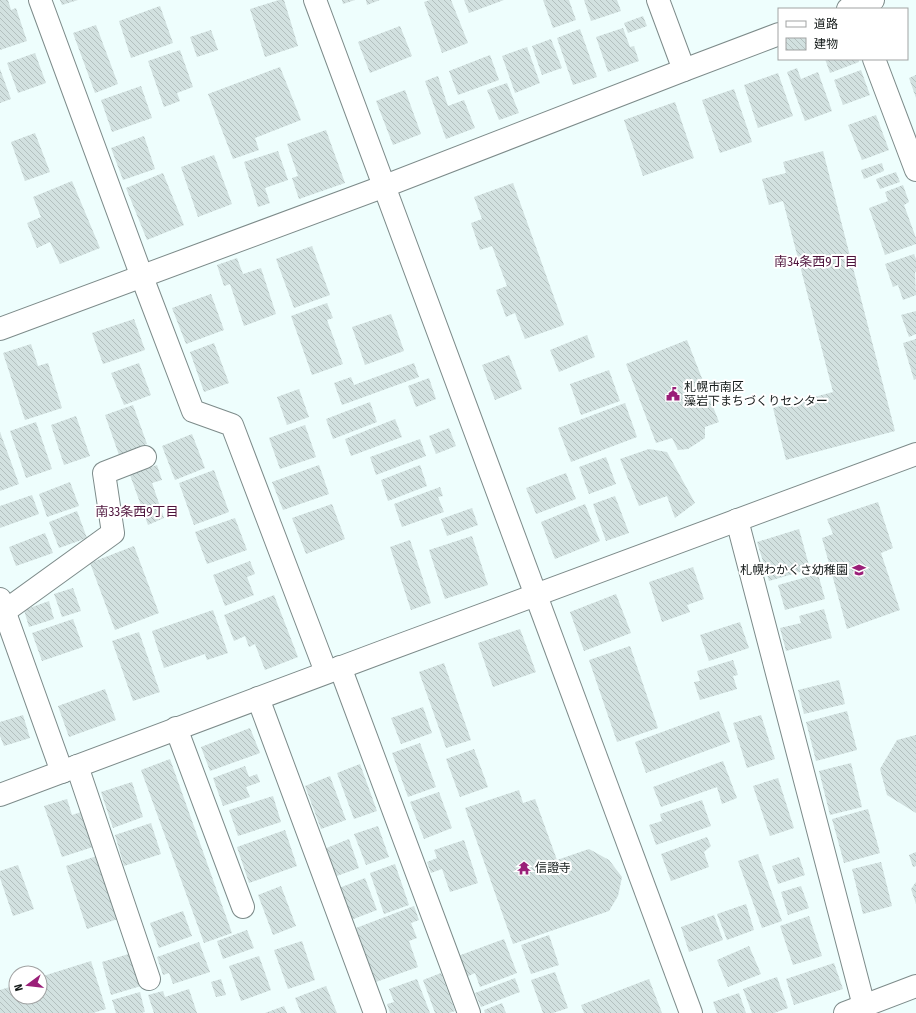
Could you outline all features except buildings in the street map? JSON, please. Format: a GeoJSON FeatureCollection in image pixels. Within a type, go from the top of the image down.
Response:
{"type":"FeatureCollection","features":[{"type":"Feature","properties":{"kind":"street"},"geometry":{"type":"LineString","coordinates":[[40,0],[193,411],[232,426],[333,670],[469,1013]]}},
{"type":"Feature","properties":{"kind":"street"},"geometry":{"type":"LineString","coordinates":[[315,0],[691,1013]]}},
{"type":"Feature","properties":{"kind":"street"},"geometry":{"type":"LineString","coordinates":[[658,0],[684,70]]}},
{"type":"Feature","properties":{"kind":"street"},"geometry":{"type":"LineString","coordinates":[[0,329],[385,186],[778,34]]}},
{"type":"Feature","properties":{"kind":"street"},"geometry":{"type":"LineString","coordinates":[[874,60],[916,170]]}},
{"type":"Feature","properties":{"kind":"street"},"geometry":{"type":"LineString","coordinates":[[0,795],[176,728],[536,596],[916,454]]}},
{"type":"Feature","properties":{"kind":"street"},"geometry":{"type":"LineString","coordinates":[[145,457],[104,473],[113,532],[2,605],[70,769],[149,979]]}},
{"type":"Feature","properties":{"kind":"street"},"geometry":{"type":"LineString","coordinates":[[737,520],[854,1010],[916,986]]}},
{"type":"Feature","properties":{"kind":"street"},"geometry":{"type":"LineString","coordinates":[[258,698],[375,1013]]}},
{"type":"Feature","properties":{"kind":"street"},"geometry":{"type":"LineString","coordinates":[[176,728],[243,907]]}},
{"type":"Feature","properties":{"kind":"place","name":"札幌市南区 藻岩下まちづくりセンター"},"geometry":{"type":"Point","coordinates":[673,394]}},
{"type":"Feature","properties":{"kind":"place","name":"札幌わかくさ幼稚園"},"geometry":{"type":"Point","coordinates":[859,570]}},
{"type":"Feature","properties":{"kind":"place","name":"信證寺"},"geometry":{"type":"Point","coordinates":[524,868]}},
{"type":"Feature","properties":{"kind":"district","name":"南34条西9丁目"},"geometry":{"type":"Point","coordinates":[816,261]}},
{"type":"Feature","properties":{"kind":"district","name":"南33条西9丁目"},"geometry":{"type":"Point","coordinates":[137,511]}}]}
